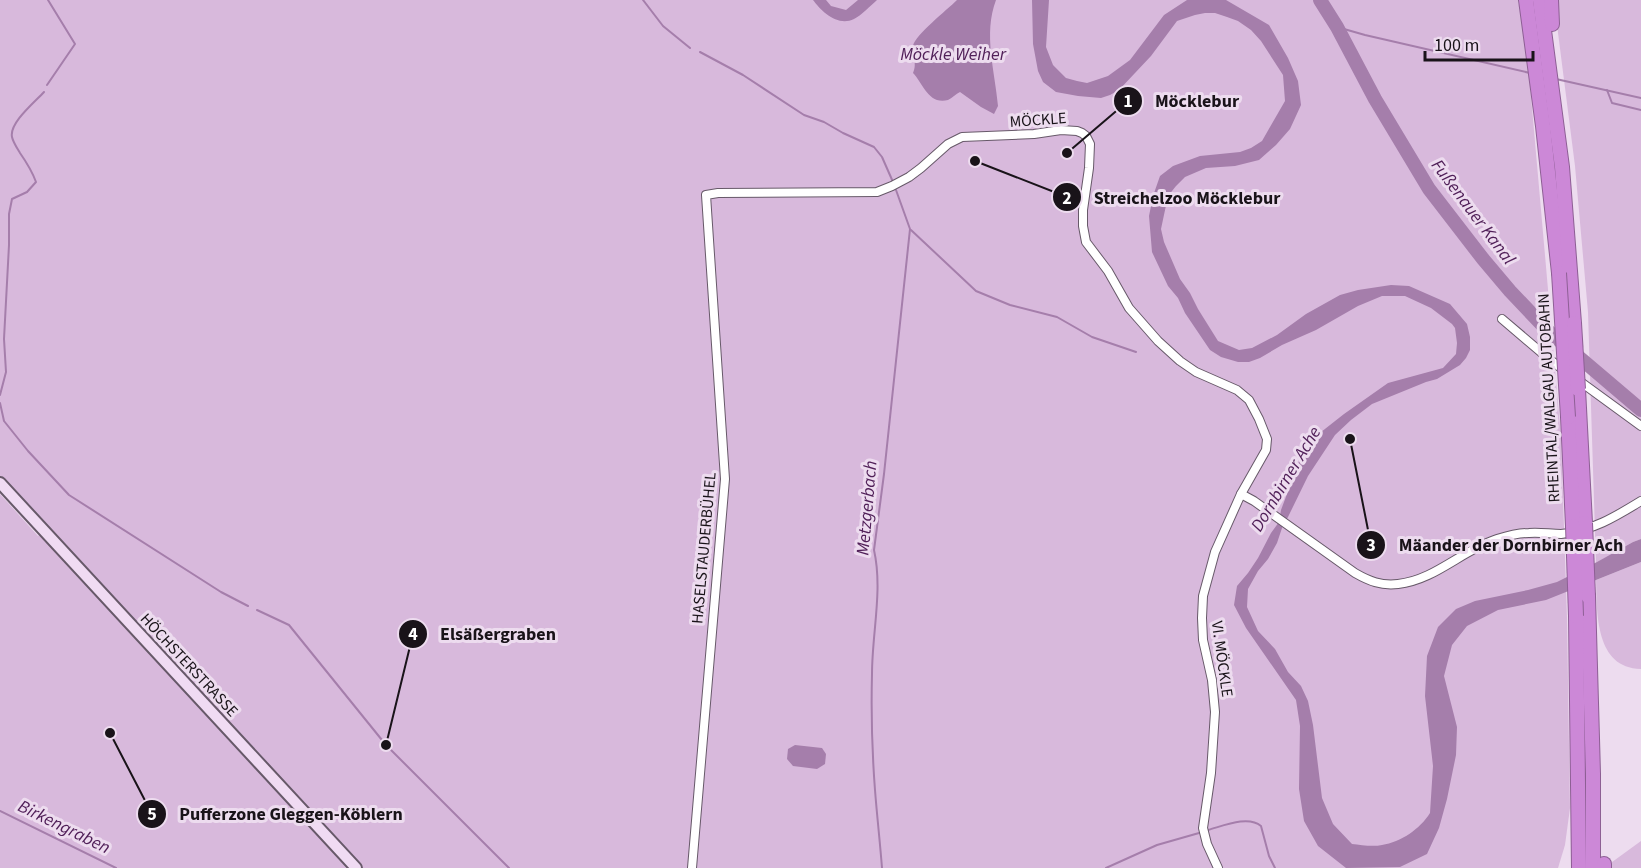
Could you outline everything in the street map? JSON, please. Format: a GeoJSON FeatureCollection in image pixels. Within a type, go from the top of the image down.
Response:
{"type":"FeatureCollection","features":[{"type":"Feature","properties":{"kind":"highway","name":"RHEINTAL/WALGAU AUTOBAHN"},"geometry":{"type":"LineString","coordinates":[[1526,0],[1543,65]]}},
{"type":"Feature","properties":{"kind":"highway","name":"RHEINTAL/WALGAU AUTOBAHN"},"geometry":{"type":"LineString","coordinates":[[1540,0],[1543,65],[1555,167],[1559,273],[1574,417],[1600,867]]}},
{"type":"Feature","properties":{"kind":"highway"},"geometry":{"type":"LineString","coordinates":[[1543,65],[1553,46],[1551,0]]}},
{"type":"Feature","properties":{"kind":"highway","name":"RHEINTAL/WALGAU AUTOBAHN"},"geometry":{"type":"LineString","coordinates":[[1579,525],[1588,596],[1593,600],[1586,613],[1578,774],[1579,868]]}},
{"type":"Feature","properties":{"kind":"highway"},"geometry":{"type":"LineString","coordinates":[[1586,613],[1602,646]]}},
{"type":"Feature","properties":{"kind":"highway"},"geometry":{"type":"LineString","coordinates":[[1569,842],[1578,774]]}},
{"type":"Feature","properties":{"kind":"main road","name":"HÖCHSTERSTRASSE"},"geometry":{"type":"LineString","coordinates":[[0,483],[356,868]]}},
{"type":"Feature","properties":{"kind":"street","name":"MÖCKLE"},"geometry":{"type":"LineString","coordinates":[[706,195],[877,192],[909,177],[948,144],[962,137],[1034,134],[1061,130],[1082,133],[1090,144],[1083,218],[1086,242],[1108,271],[1129,308],[1152,334],[1180,362],[1243,394],[1263,427],[1267,446],[1241,494]]}},
{"type":"Feature","properties":{"kind":"street","name":"HASELSTAUDERBÜHEL"},"geometry":{"type":"LineString","coordinates":[[692,868],[725,479],[706,195]]}},
{"type":"Feature","properties":{"kind":"street"},"geometry":{"type":"LineString","coordinates":[[1502,319],[1549,359],[1641,426]]}},
{"type":"Feature","properties":{"kind":"street"},"geometry":{"type":"LineString","coordinates":[[1241,494],[1365,579],[1386,585],[1399,584],[1430,575],[1475,547],[1497,539],[1529,533],[1561,534],[1596,526],[1641,501]]}},
{"type":"Feature","properties":{"kind":"street","name":"VI. MÖCKLE"},"geometry":{"type":"LineString","coordinates":[[1218,868],[1207,844],[1203,828],[1211,773],[1215,712],[1212,680],[1203,640],[1203,596],[1215,552],[1241,494]]}},
{"type":"Feature","properties":{"kind":"shaded area"},"geometry":{"type":"Polygon","coordinates":[[[0,0],[1518,0],[1527,51],[1561,437],[1570,808],[1565,845],[1558,868],[360,868],[0,479],[0,0]]]}},
{"type":"Feature","properties":{"kind":"shaded area"},"geometry":{"type":"Polygon","coordinates":[[[1551,0],[1641,0],[1641,539],[1596,563],[1588,312],[1575,166],[1557,25],[1551,0]]]}},
{"type":"Feature","properties":{"kind":"shaded area"},"geometry":{"type":"Polygon","coordinates":[[[0,494],[38,536],[41,534],[351,868],[0,868],[0,494]]]}},
{"type":"Feature","properties":{"kind":"shaded area"},"geometry":{"type":"Polygon","coordinates":[[[1641,562],[1641,669],[1626,666],[1615,659],[1607,649],[1599,622],[1596,580],[1641,562]]]}},
{"type":"Feature","properties":{"kind":"shaded area"},"geometry":{"type":"Polygon","coordinates":[[[1641,841],[1641,868],[1608,868],[1608,865],[1641,841]]]}},
{"type":"Feature","properties":{"kind":"water"},"geometry":{"type":"Polygon","coordinates":[[[813,0],[826,0],[831,6],[846,10],[858,0],[877,0],[854,19],[842,21],[831,17],[813,0]]]}},
{"type":"Feature","properties":{"kind":"water","name":"Möckle Weiher"},"geometry":{"type":"Polygon","coordinates":[[[957,0],[996,0],[990,26],[998,106],[994,114],[960,92],[948,100],[936,99],[927,92],[913,73],[915,41],[957,0]]]}},
{"type":"Feature","properties":{"kind":"water"},"geometry":{"type":"Polygon","coordinates":[[[1032,0],[1049,0],[1046,47],[1053,65],[1066,78],[1077,81],[1087,83],[1108,76],[1130,60],[1164,15],[1187,0],[1226,0],[1269,25],[1288,58],[1298,81],[1301,105],[1290,129],[1259,160],[1235,166],[1206,168],[1185,177],[1168,196],[1161,229],[1164,242],[1180,279],[1218,341],[1239,350],[1252,348],[1340,295],[1391,285],[1409,286],[1450,304],[1467,324],[1470,350],[1460,365],[1437,379],[1372,404],[1335,435],[1308,476],[1283,525],[1277,543],[1248,589],[1247,607],[1258,631],[1275,649],[1288,672],[1301,686],[1308,701],[1322,798],[1333,824],[1352,844],[1375,846],[1396,841],[1415,829],[1430,813],[1433,766],[1425,696],[1427,656],[1438,627],[1456,609],[1475,601],[1557,582],[1641,539],[1641,562],[1546,600],[1498,610],[1467,626],[1452,645],[1444,676],[1457,727],[1456,755],[1447,799],[1439,828],[1427,854],[1400,867],[1346,868],[1318,846],[1304,821],[1299,789],[1300,726],[1296,700],[1246,628],[1234,605],[1237,586],[1258,558],[1279,522],[1281,510],[1303,451],[1316,436],[1388,383],[1443,368],[1456,354],[1455,328],[1431,308],[1405,296],[1382,296],[1249,362],[1238,362],[1221,357],[1210,350],[1168,286],[1152,252],[1149,216],[1153,196],[1160,176],[1173,166],[1200,156],[1240,152],[1262,141],[1285,101],[1283,75],[1251,30],[1238,21],[1215,13],[1205,13],[1177,21],[1151,56],[1119,90],[1110,95],[1101,98],[1056,92],[1043,82],[1038,71],[1033,44],[1032,0]]]}},
{"type":"Feature","properties":{"kind":"water"},"geometry":{"type":"Polygon","coordinates":[[[795,745],[822,748],[826,754],[825,764],[817,769],[793,766],[787,759],[788,749],[795,745]]]}},
{"type":"Feature","properties":{"kind":"waterway"},"geometry":{"type":"LineString","coordinates":[[47,85],[75,44],[48,0]]}},
{"type":"Feature","properties":{"kind":"waterway","name":"Metzgerbach"},"geometry":{"type":"LineString","coordinates":[[643,0],[663,26],[690,48]]}},
{"type":"Feature","properties":{"kind":"waterway","name":"Fußenauer Kanal"},"geometry":{"type":"LineString","coordinates":[[1320,0],[1375,99],[1429,189],[1483,259],[1547,330],[1641,410]]}},
{"type":"Feature","properties":{"kind":"waterway"},"geometry":{"type":"LineString","coordinates":[[1337,27],[1530,73]]}},
{"type":"Feature","properties":{"kind":"waterway","name":"Metzgerbach"},"geometry":{"type":"LineString","coordinates":[[700,52],[743,75],[804,115],[824,122],[874,147],[882,157],[893,182]]}},
{"type":"Feature","properties":{"kind":"waterway"},"geometry":{"type":"LineString","coordinates":[[1556,79],[1641,98]]}},
{"type":"Feature","properties":{"kind":"waterway"},"geometry":{"type":"LineString","coordinates":[[1607,90],[1612,103],[1641,110]]}},
{"type":"Feature","properties":{"kind":"waterway"},"geometry":{"type":"LineString","coordinates":[[0,395],[6,372],[4,339],[9,214],[12,199],[27,192],[36,182],[14,143],[12,131],[18,119],[44,92]]}},
{"type":"Feature","properties":{"kind":"waterway","name":"Metzgerbach"},"geometry":{"type":"LineString","coordinates":[[882,868],[872,732],[872,659],[877,596],[874,550],[910,229],[896,190]]}},
{"type":"Feature","properties":{"kind":"waterway"},"geometry":{"type":"LineString","coordinates":[[911,230],[976,291],[1010,305],[1057,317],[1092,337],[1136,352]]}},
{"type":"Feature","properties":{"kind":"waterway"},"geometry":{"type":"LineString","coordinates":[[0,403],[4,421],[69,495],[221,592],[248,606]]}},
{"type":"Feature","properties":{"kind":"waterway"},"geometry":{"type":"LineString","coordinates":[[257,610],[289,625],[386,745],[509,868]]}},
{"type":"Feature","properties":{"kind":"waterway","name":"Birkengraben"},"geometry":{"type":"LineString","coordinates":[[0,811],[116,868]]}},
{"type":"Feature","properties":{"kind":"waterway"},"geometry":{"type":"LineString","coordinates":[[1208,830],[1235,822],[1256,823],[1261,826],[1269,856],[1275,868]]}},
{"type":"Feature","properties":{"kind":"waterway"},"geometry":{"type":"LineString","coordinates":[[1106,868],[1157,845],[1199,833]]}},
{"type":"Feature","properties":{"kind":"place","name":"Möcklebur"},"geometry":{"type":"Point","coordinates":[1067,153]}},
{"type":"Feature","properties":{"kind":"place","name":"Streichelzoo Möcklebur"},"geometry":{"type":"Point","coordinates":[975,161]}},
{"type":"Feature","properties":{"kind":"place","name":"Mäander der Dornbirner Ach"},"geometry":{"type":"Point","coordinates":[1350,439]}},
{"type":"Feature","properties":{"kind":"place","name":"Pufferzone Gleggen-Köblern"},"geometry":{"type":"Point","coordinates":[110,733]}},
{"type":"Feature","properties":{"kind":"place","name":"Elsäßergraben"},"geometry":{"type":"Point","coordinates":[386,745]}},
{"type":"Feature","properties":{"kind":"water label","name":"Dornbirner Ache"},"geometry":{"type":"Point","coordinates":[1286,479]}}]}
